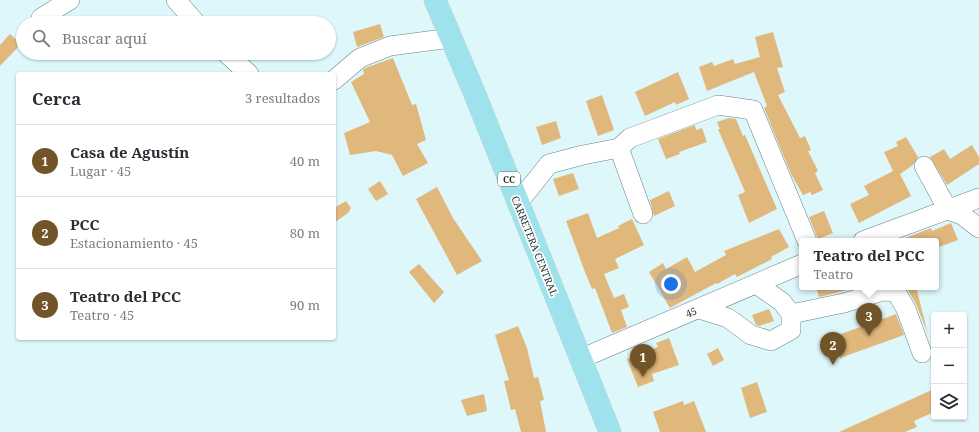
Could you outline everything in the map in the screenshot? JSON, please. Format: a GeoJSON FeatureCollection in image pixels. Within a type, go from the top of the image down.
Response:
{"type":"FeatureCollection","features":[{"type":"Feature","properties":{"kind":"main road","name":"CARRETERA CENTRAL"},"geometry":{"type":"LineString","coordinates":[[435,0],[580,359]]}},
{"type":"Feature","properties":{"kind":"main road","name":"CC"},"geometry":{"type":"LineString","coordinates":[[580,359],[610,432]]}},
{"type":"Feature","properties":{"kind":"street"},"geometry":{"type":"LineString","coordinates":[[44,16],[70,0]]}},
{"type":"Feature","properties":{"kind":"street"},"geometry":{"type":"LineString","coordinates":[[176,0],[190,16]]}},
{"type":"Feature","properties":{"kind":"street"},"geometry":{"type":"LineString","coordinates":[[336,78],[360,58],[390,46],[451,38]]}},
{"type":"Feature","properties":{"kind":"street"},"geometry":{"type":"LineString","coordinates":[[234,60],[247,72]]}},
{"type":"Feature","properties":{"kind":"street"},"geometry":{"type":"LineString","coordinates":[[518,203],[549,164],[619,148],[630,138],[718,106],[753,110],[806,238]]}},
{"type":"Feature","properties":{"kind":"street"},"geometry":{"type":"LineString","coordinates":[[619,148],[643,214]]}},
{"type":"Feature","properties":{"kind":"street"},"geometry":{"type":"LineString","coordinates":[[924,166],[948,210],[962,215],[979,228]]}},
{"type":"Feature","properties":{"kind":"street"},"geometry":{"type":"LineString","coordinates":[[870,238],[979,198]]}},
{"type":"Feature","properties":{"kind":"street","name":"45"},"geometry":{"type":"LineString","coordinates":[[580,359],[799,265]]}},
{"type":"Feature","properties":{"kind":"street"},"geometry":{"type":"LineString","coordinates":[[699,309],[728,318],[751,335],[771,341],[791,330],[791,314],[782,302],[756,284]]}},
{"type":"Feature","properties":{"kind":"street"},"geometry":{"type":"LineString","coordinates":[[791,314],[844,303],[883,291],[896,292],[906,310],[922,353]]}},
{"type":"Feature","properties":{"kind":"building"},"geometry":{"type":"Polygon","coordinates":[[[380,24],[384,37],[357,47],[353,32],[380,24]]]}},
{"type":"Feature","properties":{"kind":"building"},"geometry":{"type":"Polygon","coordinates":[[[773,32],[783,67],[777,68],[785,92],[778,95],[800,138],[805,136],[811,150],[808,151],[818,171],[815,173],[823,190],[812,195],[810,192],[803,195],[791,174],[764,108],[767,106],[754,72],[707,91],[699,67],[712,62],[714,66],[733,59],[735,64],[760,57],[755,37],[773,32]]]}},
{"type":"Feature","properties":{"kind":"building"},"geometry":{"type":"Polygon","coordinates":[[[10,34],[16,39],[16,49],[0,66],[0,45],[10,34]]]}},
{"type":"Feature","properties":{"kind":"building"},"geometry":{"type":"Polygon","coordinates":[[[393,58],[412,105],[416,104],[426,140],[417,144],[428,163],[403,176],[392,155],[376,151],[350,155],[344,133],[370,122],[351,82],[364,74],[363,70],[365,68],[393,58]]]}},
{"type":"Feature","properties":{"kind":"building"},"geometry":{"type":"Polygon","coordinates":[[[678,72],[689,99],[676,105],[675,102],[645,116],[635,92],[678,72]]]}},
{"type":"Feature","properties":{"kind":"building"},"geometry":{"type":"Polygon","coordinates":[[[602,95],[614,130],[598,136],[586,101],[602,95]]]}},
{"type":"Feature","properties":{"kind":"building"},"geometry":{"type":"Polygon","coordinates":[[[729,118],[736,119],[743,136],[745,135],[777,209],[749,223],[738,195],[745,192],[718,129],[720,129],[717,122],[729,118]]]}},
{"type":"Feature","properties":{"kind":"building"},"geometry":{"type":"Polygon","coordinates":[[[556,121],[561,138],[542,145],[536,127],[556,121]]]}},
{"type":"Feature","properties":{"kind":"building"},"geometry":{"type":"Polygon","coordinates":[[[695,125],[696,130],[702,128],[707,142],[679,152],[680,154],[666,159],[658,139],[695,125]]]}},
{"type":"Feature","properties":{"kind":"building"},"geometry":{"type":"Polygon","coordinates":[[[906,137],[918,157],[913,165],[900,174],[911,196],[859,223],[850,204],[869,195],[864,186],[893,171],[884,152],[898,146],[896,142],[906,137]]]}},
{"type":"Feature","properties":{"kind":"building"},"geometry":{"type":"Polygon","coordinates":[[[972,145],[979,157],[979,164],[947,185],[930,157],[944,149],[950,159],[972,145]]]}},
{"type":"Feature","properties":{"kind":"building"},"geometry":{"type":"Polygon","coordinates":[[[573,173],[579,189],[559,196],[553,179],[573,173]]]}},
{"type":"Feature","properties":{"kind":"building"},"geometry":{"type":"Polygon","coordinates":[[[380,181],[388,194],[376,201],[368,189],[380,181]]]}},
{"type":"Feature","properties":{"kind":"building"},"geometry":{"type":"Polygon","coordinates":[[[437,187],[453,218],[482,261],[457,275],[416,199],[437,187]]]}},
{"type":"Feature","properties":{"kind":"building"},"geometry":{"type":"Polygon","coordinates":[[[669,191],[675,206],[654,216],[650,200],[669,191]]]}},
{"type":"Feature","properties":{"kind":"building"},"geometry":{"type":"Polygon","coordinates":[[[346,201],[351,208],[348,213],[336,222],[336,207],[346,201]]]}},
{"type":"Feature","properties":{"kind":"building"},"geometry":{"type":"Polygon","coordinates":[[[824,211],[833,233],[818,238],[809,217],[824,211]]]}},
{"type":"Feature","properties":{"kind":"building"},"geometry":{"type":"Polygon","coordinates":[[[588,213],[597,238],[619,228],[618,226],[632,219],[644,245],[615,259],[619,268],[604,274],[614,298],[624,294],[629,307],[621,310],[627,327],[612,333],[595,288],[592,289],[585,272],[566,221],[588,213]]]}},
{"type":"Feature","properties":{"kind":"building"},"geometry":{"type":"Polygon","coordinates":[[[951,223],[958,240],[939,247],[939,238],[906,238],[931,228],[932,231],[951,223]]]}},
{"type":"Feature","properties":{"kind":"building"},"geometry":{"type":"Polygon","coordinates":[[[779,229],[789,247],[771,257],[772,259],[737,277],[735,274],[670,308],[649,272],[663,263],[666,269],[687,257],[695,272],[726,255],[724,251],[779,229]]]}},
{"type":"Feature","properties":{"kind":"building"},"geometry":{"type":"Polygon","coordinates":[[[419,264],[444,292],[434,303],[409,272],[419,264]]]}},
{"type":"Feature","properties":{"kind":"building"},"geometry":{"type":"Polygon","coordinates":[[[817,290],[847,290],[819,297],[817,290]]]}},
{"type":"Feature","properties":{"kind":"building"},"geometry":{"type":"Polygon","coordinates":[[[908,290],[917,290],[928,334],[916,304],[908,290]]]}},
{"type":"Feature","properties":{"kind":"building"},"geometry":{"type":"Polygon","coordinates":[[[769,309],[774,321],[759,326],[756,325],[752,315],[769,309]]]}},
{"type":"Feature","properties":{"kind":"building"},"geometry":{"type":"Polygon","coordinates":[[[896,314],[904,335],[840,358],[833,337],[896,314]]]}},
{"type":"Feature","properties":{"kind":"building"},"geometry":{"type":"Polygon","coordinates":[[[518,326],[527,348],[534,378],[538,377],[544,400],[540,401],[546,432],[521,432],[515,409],[511,410],[504,381],[509,380],[495,335],[518,326]]]}},
{"type":"Feature","properties":{"kind":"building"},"geometry":{"type":"Polygon","coordinates":[[[669,338],[679,365],[652,374],[654,381],[638,387],[627,359],[658,347],[656,343],[669,338]]]}},
{"type":"Feature","properties":{"kind":"building"},"geometry":{"type":"Polygon","coordinates":[[[718,348],[724,360],[713,366],[707,354],[718,348]]]}},
{"type":"Feature","properties":{"kind":"building"},"geometry":{"type":"Polygon","coordinates":[[[757,382],[767,412],[750,418],[741,388],[757,382]]]}},
{"type":"Feature","properties":{"kind":"building"},"geometry":{"type":"Polygon","coordinates":[[[931,390],[931,413],[914,421],[917,427],[905,432],[839,432],[931,390]]]}},
{"type":"Feature","properties":{"kind":"building"},"geometry":{"type":"Polygon","coordinates":[[[484,394],[487,411],[467,416],[461,400],[484,394]]]}},
{"type":"Feature","properties":{"kind":"building"},"geometry":{"type":"Polygon","coordinates":[[[683,401],[684,405],[694,401],[706,432],[660,432],[653,412],[683,401]]]}},
{"type":"Feature","properties":{"kind":"place","name":"Teatro del PCC"},"geometry":{"type":"Point","coordinates":[869,336]}},
{"type":"Feature","properties":{"kind":"place","name":"PCC"},"geometry":{"type":"Point","coordinates":[833,365]}},
{"type":"Feature","properties":{"kind":"place","name":"Casa de Agustín"},"geometry":{"type":"Point","coordinates":[643,377]}}]}
